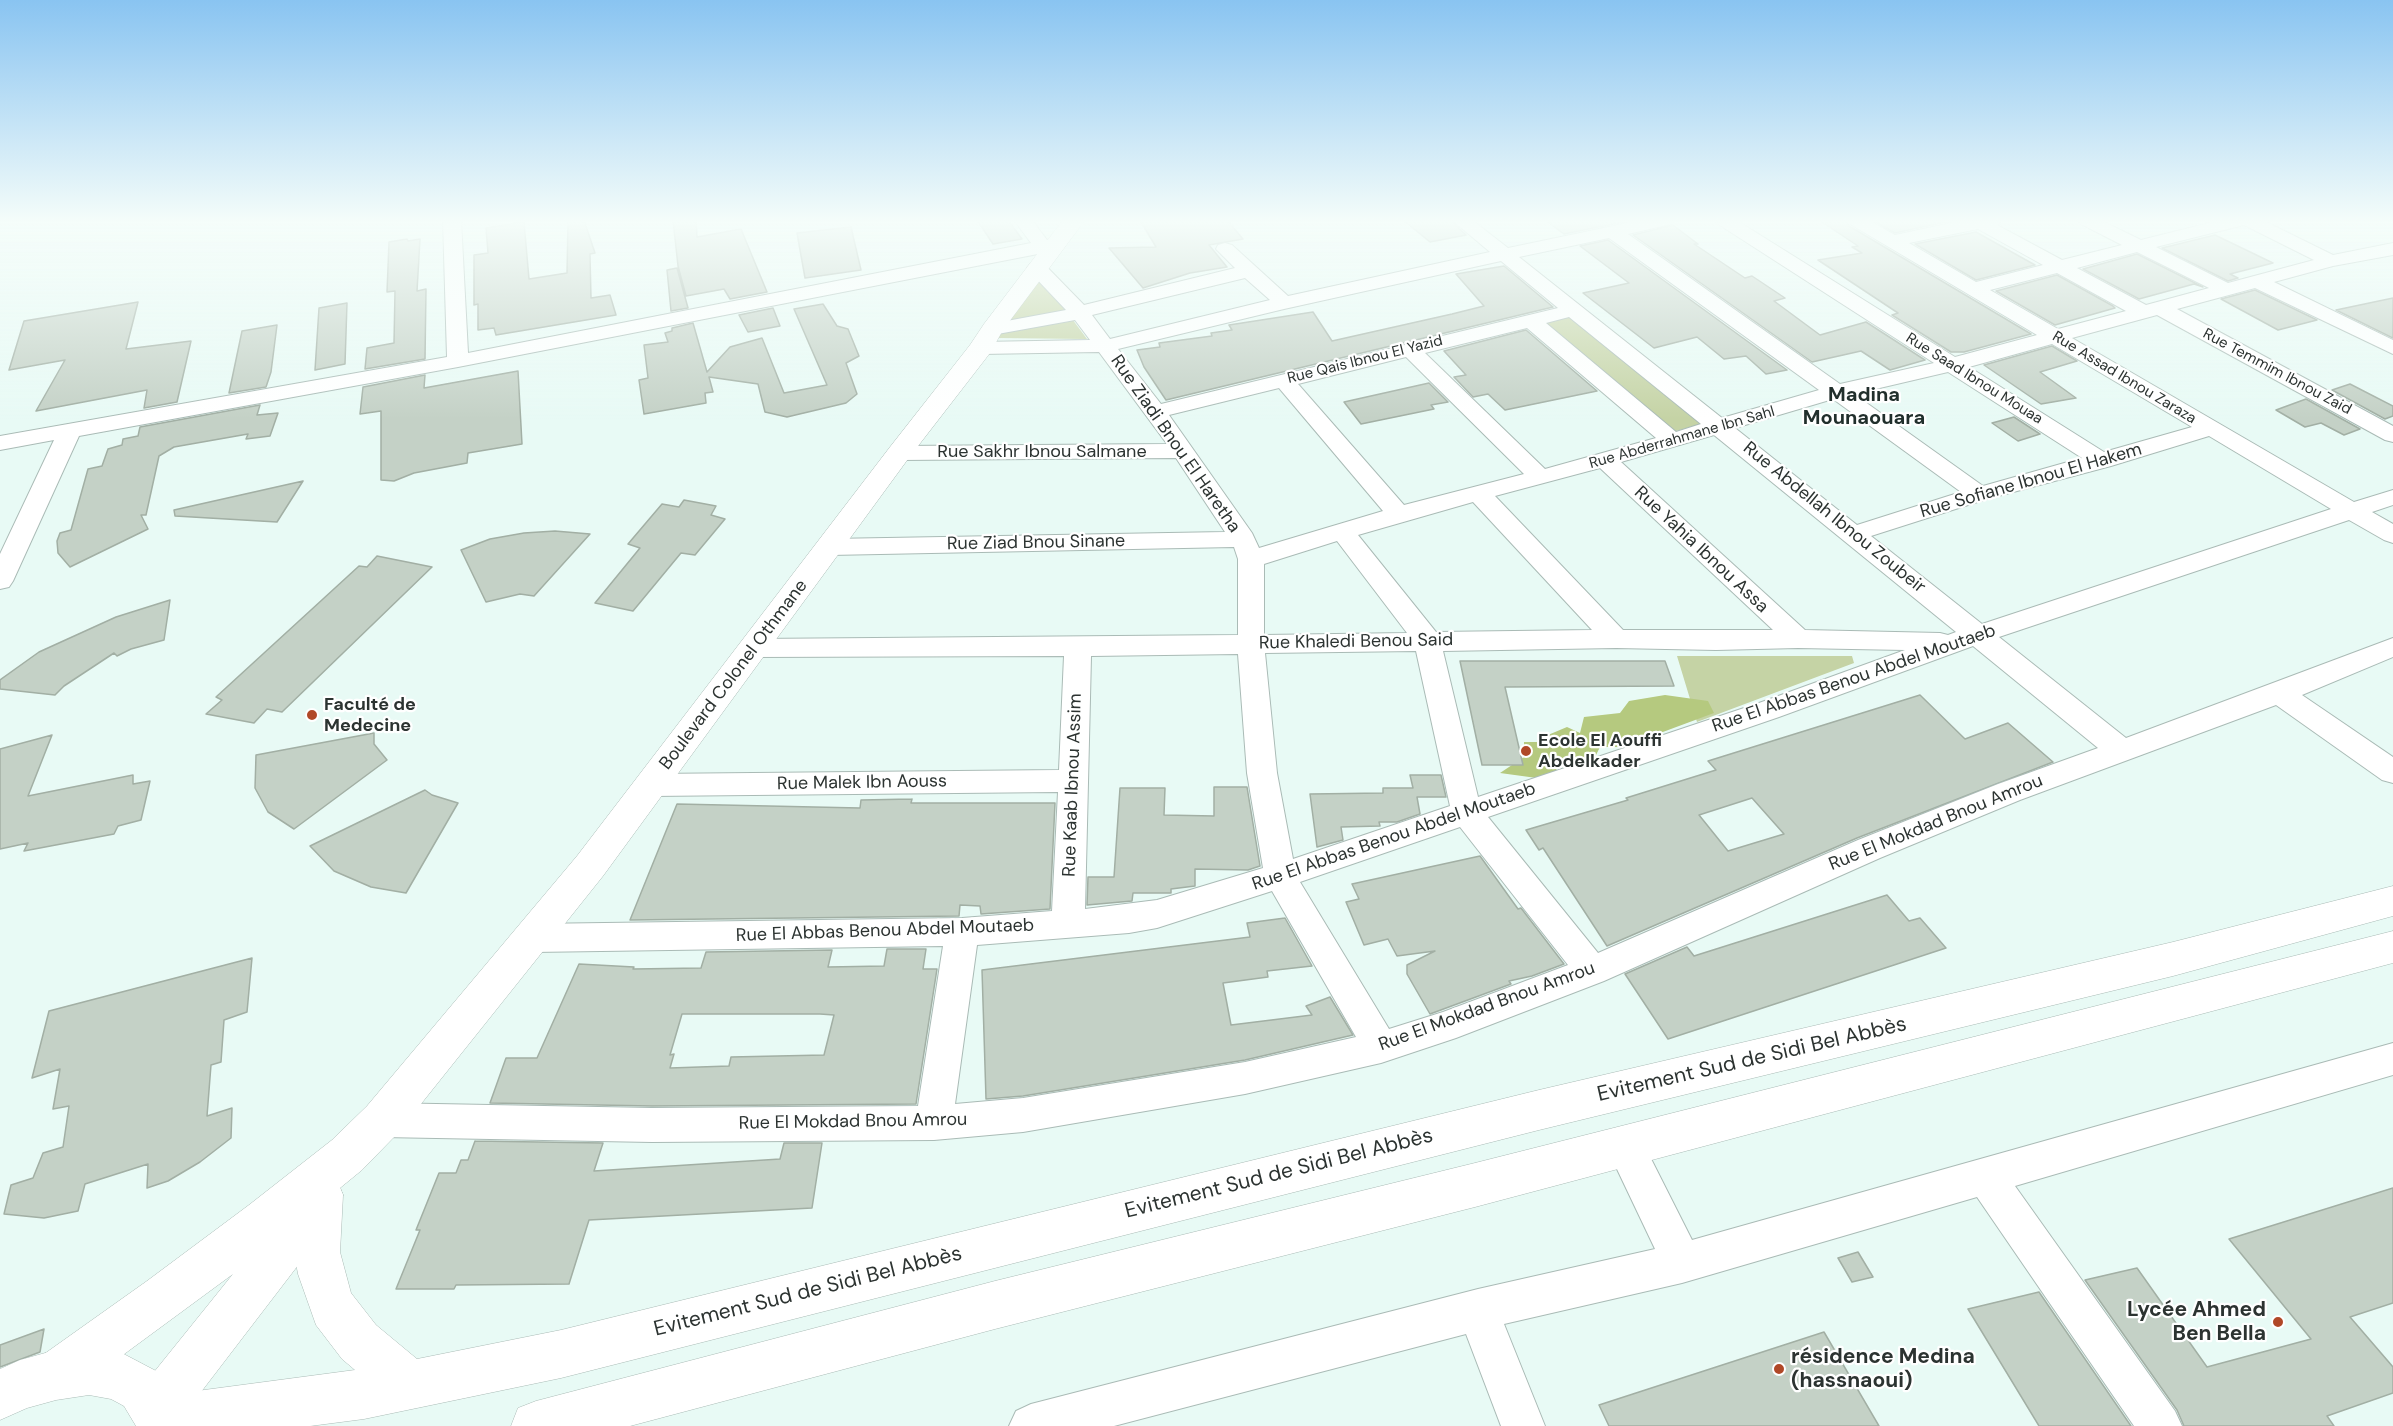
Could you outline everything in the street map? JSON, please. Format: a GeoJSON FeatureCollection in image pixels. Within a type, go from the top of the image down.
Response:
{"type":"FeatureCollection","features":[{"type":"Feature","properties":{"kind":"main road","name":"Boulevard Colonel Othmane"},"geometry":{"type":"LineString","coordinates":[[347,1155],[382,1120],[590,866],[1023,287]]}},
{"type":"Feature","properties":{"kind":"main road","name":"Evitement Sud de Sidi Bel Abbès"},"geometry":{"type":"LineString","coordinates":[[159,1419],[324,1400],[411,1385],[561,1354],[1539,1110],[2173,959],[2393,901]]}},
{"type":"Feature","properties":{"kind":"main road"},"geometry":{"type":"LineString","coordinates":[[536,1426],[973,1311],[1625,1146],[2393,947]]}},
{"type":"Feature","properties":{"kind":"main road"},"geometry":{"type":"LineString","coordinates":[[0,1395],[20,1385],[56,1375],[89,1371],[118,1376],[141,1389],[159,1419],[321,1195],[347,1155]]}},
{"type":"Feature","properties":{"kind":"main road"},"geometry":{"type":"LineString","coordinates":[[56,1375],[164,1298],[347,1155]]}},
{"type":"Feature","properties":{"kind":"main road"},"geometry":{"type":"LineString","coordinates":[[321,1195],[317,1252],[321,1274],[333,1308],[359,1342],[411,1385]]}},
{"type":"Feature","properties":{"kind":"street"},"geometry":{"type":"LineString","coordinates":[[455,287],[458,361]]}},
{"type":"Feature","properties":{"kind":"street"},"geometry":{"type":"LineString","coordinates":[[0,443],[458,361],[839,287]]}},
{"type":"Feature","properties":{"kind":"street","name":"Rue Ziadi Bnou El Haretha"},"geometry":{"type":"LineString","coordinates":[[1069,287],[1079,312],[1156,412],[1247,549]]}},
{"type":"Feature","properties":{"kind":"street"},"geometry":{"type":"LineString","coordinates":[[986,338],[1184,287]]}},
{"type":"Feature","properties":{"kind":"street"},"geometry":{"type":"LineString","coordinates":[[1265,287],[1284,303]]}},
{"type":"Feature","properties":{"kind":"street"},"geometry":{"type":"LineString","coordinates":[[986,338],[1106,346],[1360,287]]}},
{"type":"Feature","properties":{"kind":"street","name":"Rue Abdellah Ibnou Zoubeir"},"geometry":{"type":"LineString","coordinates":[[1545,287],[1853,534],[1968,638],[2121,750]]}},
{"type":"Feature","properties":{"kind":"street"},"geometry":{"type":"LineString","coordinates":[[1689,287],[1979,495]]}},
{"type":"Feature","properties":{"kind":"street","name":"Rue Saad Ibnou Mouaa"},"geometry":{"type":"LineString","coordinates":[[1828,287],[2103,461]]}},
{"type":"Feature","properties":{"kind":"street","name":"Rue Assad Ibnou Zaraza"},"geometry":{"type":"LineString","coordinates":[[1969,287],[2393,535]]}},
{"type":"Feature","properties":{"kind":"street"},"geometry":{"type":"LineString","coordinates":[[1973,289],[1982,287]]}},
{"type":"Feature","properties":{"kind":"street","name":"Rue Temmim Ibnou Zaid"},"geometry":{"type":"LineString","coordinates":[[2101,287],[2152,310],[2393,435]]}},
{"type":"Feature","properties":{"kind":"street"},"geometry":{"type":"LineString","coordinates":[[2221,287],[2228,290]]}},
{"type":"Feature","properties":{"kind":"street","name":"Rue Abderrahmane Ibn Sahl"},"geometry":{"type":"LineString","coordinates":[[1247,549],[1342,531],[1605,460],[1834,392],[1951,365],[2241,287]]}},
{"type":"Feature","properties":{"kind":"street"},"geometry":{"type":"LineString","coordinates":[[2268,287],[2388,341]]}},
{"type":"Feature","properties":{"kind":"street","name":"Rue Qais Ibnou El Yazid"},"geometry":{"type":"LineString","coordinates":[[1156,412],[1574,310]]}},
{"type":"Feature","properties":{"kind":"street"},"geometry":{"type":"LineString","coordinates":[[1530,320],[1672,440]]}},
{"type":"Feature","properties":{"kind":"street"},"geometry":{"type":"LineString","coordinates":[[1409,349],[1541,478]]}},
{"type":"Feature","properties":{"kind":"street"},"geometry":{"type":"LineString","coordinates":[[1284,381],[1399,514]]}},
{"type":"Feature","properties":{"kind":"street"},"geometry":{"type":"LineString","coordinates":[[0,581],[71,429]]}},
{"type":"Feature","properties":{"kind":"street","name":"Rue Sofiane Ibnou El Hakem"},"geometry":{"type":"LineString","coordinates":[[1853,534],[1979,495],[2210,429]]}},
{"type":"Feature","properties":{"kind":"street","name":"Rue Sakhr Ibnou Salmane"},"geometry":{"type":"LineString","coordinates":[[899,453],[1184,452]]}},
{"type":"Feature","properties":{"kind":"street","name":"Rue Yahia Ibnou Assa"},"geometry":{"type":"LineString","coordinates":[[1605,460],[1798,639]]}},
{"type":"Feature","properties":{"kind":"street"},"geometry":{"type":"LineString","coordinates":[[1479,494],[1616,639]]}},
{"type":"Feature","properties":{"kind":"street","name":"Rue El Abbas Benou Abdel Moutaeb"},"geometry":{"type":"LineString","coordinates":[[533,938],[962,932],[1157,914],[1280,876],[1467,813],[1968,638],[2393,497]]}},
{"type":"Feature","properties":{"kind":"street"},"geometry":{"type":"LineString","coordinates":[[1342,531],[1427,640],[1467,813],[1592,970]]}},
{"type":"Feature","properties":{"kind":"street","name":"Rue Ziad Bnou Sinane"},"geometry":{"type":"LineString","coordinates":[[830,547],[1247,549]]}},
{"type":"Feature","properties":{"kind":"street"},"geometry":{"type":"LineString","coordinates":[[1247,549],[1251,644],[1264,792],[1280,876],[1381,1047]]}},
{"type":"Feature","properties":{"kind":"street","name":"Rue Khaledi Benou Said"},"geometry":{"type":"LineString","coordinates":[[754,648],[1078,647],[1427,640],[1616,639],[1716,642],[1968,638]]}},
{"type":"Feature","properties":{"kind":"street","name":"Rue Kaab Ibnou Assim"},"geometry":{"type":"LineString","coordinates":[[1068,924],[1078,647]]}},
{"type":"Feature","properties":{"kind":"street","name":"Rue El Mokdad Bnou Amrou"},"geometry":{"type":"LineString","coordinates":[[382,1120],[652,1125],[934,1123],[1023,1115],[1245,1078],[1381,1047],[1444,1027],[1592,970],[1869,849],[2009,792],[2279,693],[2393,647]]}},
{"type":"Feature","properties":{"kind":"street"},"geometry":{"type":"LineString","coordinates":[[2279,693],[2393,772]]}},
{"type":"Feature","properties":{"kind":"street","name":"Rue Malek Ibn Aouss"},"geometry":{"type":"LineString","coordinates":[[651,785],[1074,781]]}},
{"type":"Feature","properties":{"kind":"street"},"geometry":{"type":"LineString","coordinates":[[934,1123],[962,932]]}},
{"type":"Feature","properties":{"kind":"street"},"geometry":{"type":"LineString","coordinates":[[1031,1426],[1478,1310],[1682,1263],[2393,1059]]}},
{"type":"Feature","properties":{"kind":"street"},"geometry":{"type":"LineString","coordinates":[[1625,1146],[1682,1263]]}},
{"type":"Feature","properties":{"kind":"street"},"geometry":{"type":"LineString","coordinates":[[1985,1176],[2160,1426]]}},
{"type":"Feature","properties":{"kind":"street"},"geometry":{"type":"LineString","coordinates":[[1478,1310],[1522,1426]]}},
{"type":"Feature","properties":{"kind":"green space"},"geometry":{"type":"Polygon","coordinates":[[[1034,287],[1048,287],[1087,339],[995,338],[1034,287]]]}},
{"type":"Feature","properties":{"kind":"green space"},"geometry":{"type":"Polygon","coordinates":[[[1572,313],[1708,422],[1669,433],[1536,321],[1572,313]]]}},
{"type":"Feature","properties":{"kind":"green space"},"geometry":{"type":"Polygon","coordinates":[[[1677,656],[1852,656],[1854,663],[1697,722],[1677,656]]]}},
{"type":"Feature","properties":{"kind":"green space"},"geometry":{"type":"Polygon","coordinates":[[[1665,695],[1708,701],[1714,713],[1644,739],[1631,740],[1617,747],[1600,747],[1595,757],[1580,763],[1567,762],[1544,779],[1500,773],[1524,757],[1524,742],[1551,742],[1548,735],[1567,727],[1580,733],[1584,717],[1620,713],[1629,701],[1665,695]]]}},
{"type":"Feature","properties":{"kind":"building"},"geometry":{"type":"Polygon","coordinates":[[[387,287],[417,287],[417,291],[426,289],[425,359],[365,369],[367,348],[394,343],[395,291],[387,292],[387,287]]]}},
{"type":"Feature","properties":{"kind":"building"},"geometry":{"type":"Polygon","coordinates":[[[474,287],[591,287],[591,298],[610,295],[616,315],[496,335],[494,328],[478,330],[478,304],[474,305],[474,287]]]}},
{"type":"Feature","properties":{"kind":"building"},"geometry":{"type":"Polygon","coordinates":[[[669,287],[682,287],[688,308],[671,311],[669,287]]]}},
{"type":"Feature","properties":{"kind":"building"},"geometry":{"type":"Polygon","coordinates":[[[683,287],[765,287],[767,292],[730,299],[724,289],[686,296],[683,287]]]}},
{"type":"Feature","properties":{"kind":"building"},"geometry":{"type":"Polygon","coordinates":[[[1467,287],[1529,287],[1553,307],[1166,400],[1144,367],[1137,350],[1160,347],[1159,343],[1212,336],[1211,333],[1232,330],[1229,325],[1313,312],[1332,341],[1484,306],[1467,287]]]}},
{"type":"Feature","properties":{"kind":"building"},"geometry":{"type":"Polygon","coordinates":[[[1613,287],[1672,287],[1787,370],[1766,374],[1746,356],[1724,359],[1697,337],[1654,348],[1583,293],[1613,287]]]}},
{"type":"Feature","properties":{"kind":"building"},"geometry":{"type":"Polygon","coordinates":[[[1706,287],[1768,287],[1785,298],[1774,301],[1820,335],[1866,322],[1925,360],[1890,370],[1861,351],[1812,362],[1706,287]]]}},
{"type":"Feature","properties":{"kind":"building"},"geometry":{"type":"Polygon","coordinates":[[[1858,287],[1951,287],[2031,334],[1964,352],[1951,352],[1892,315],[1898,313],[1858,287]]]}},
{"type":"Feature","properties":{"kind":"building"},"geometry":{"type":"Polygon","coordinates":[[[2013,287],[2078,287],[2115,308],[2055,325],[1996,291],[2013,287]]]}},
{"type":"Feature","properties":{"kind":"building"},"geometry":{"type":"Polygon","coordinates":[[[2116,287],[2185,287],[2139,299],[2116,287]]]}},
{"type":"Feature","properties":{"kind":"building"},"geometry":{"type":"Polygon","coordinates":[[[2255,290],[2317,320],[2278,330],[2221,299],[2255,290]]]}},
{"type":"Feature","properties":{"kind":"building"},"geometry":{"type":"Polygon","coordinates":[[[2393,298],[2393,338],[2336,310],[2393,298]]]}},
{"type":"Feature","properties":{"kind":"building"},"geometry":{"type":"Polygon","coordinates":[[[138,302],[126,349],[191,341],[177,402],[144,408],[147,390],[36,411],[65,360],[9,370],[24,321],[138,302]]]}},
{"type":"Feature","properties":{"kind":"building"},"geometry":{"type":"Polygon","coordinates":[[[347,303],[345,364],[315,370],[319,308],[347,303]]]}},
{"type":"Feature","properties":{"kind":"building"},"geometry":{"type":"Polygon","coordinates":[[[823,304],[837,326],[848,329],[859,356],[846,363],[857,394],[846,403],[787,417],[765,412],[758,384],[709,377],[713,392],[705,393],[706,403],[644,414],[639,380],[648,378],[644,345],[668,342],[665,333],[672,331],[672,328],[693,323],[707,372],[730,347],[762,338],[784,393],[827,385],[794,309],[823,304]]]}},
{"type":"Feature","properties":{"kind":"building"},"geometry":{"type":"Polygon","coordinates":[[[773,308],[780,326],[748,332],[739,315],[773,308]]]}},
{"type":"Feature","properties":{"kind":"building"},"geometry":{"type":"Polygon","coordinates":[[[277,325],[271,372],[266,387],[229,393],[242,331],[277,325]]]}},
{"type":"Feature","properties":{"kind":"building"},"geometry":{"type":"Polygon","coordinates":[[[1526,330],[1597,391],[1505,410],[1488,394],[1473,397],[1454,377],[1466,375],[1444,351],[1526,330]]]}},
{"type":"Feature","properties":{"kind":"building"},"geometry":{"type":"Polygon","coordinates":[[[2052,346],[2077,361],[2040,372],[2076,398],[2041,404],[1984,365],[2052,346]]]}},
{"type":"Feature","properties":{"kind":"building"},"geometry":{"type":"Polygon","coordinates":[[[518,371],[522,444],[468,453],[467,463],[414,473],[394,481],[381,480],[381,411],[360,414],[363,387],[425,375],[424,388],[518,371]]]}},
{"type":"Feature","properties":{"kind":"building"},"geometry":{"type":"Polygon","coordinates":[[[1429,383],[1448,402],[1431,405],[1434,409],[1361,424],[1344,402],[1429,383]]]}},
{"type":"Feature","properties":{"kind":"building"},"geometry":{"type":"Polygon","coordinates":[[[2350,384],[2393,406],[2393,416],[2385,419],[2332,390],[2350,384]]]}},
{"type":"Feature","properties":{"kind":"building"},"geometry":{"type":"Polygon","coordinates":[[[2306,399],[2360,429],[2344,435],[2321,423],[2305,427],[2276,410],[2306,399]]]}},
{"type":"Feature","properties":{"kind":"building"},"geometry":{"type":"Polygon","coordinates":[[[260,405],[257,415],[278,413],[270,436],[246,439],[248,434],[174,447],[159,456],[146,515],[141,515],[148,529],[70,567],[58,553],[57,541],[60,533],[71,530],[88,469],[102,466],[108,449],[122,445],[123,439],[138,436],[140,427],[260,405]]]}},
{"type":"Feature","properties":{"kind":"building"},"geometry":{"type":"Polygon","coordinates":[[[2014,417],[2040,434],[2018,441],[1992,423],[2014,417]]]}},
{"type":"Feature","properties":{"kind":"building"},"geometry":{"type":"Polygon","coordinates":[[[303,481],[277,522],[175,516],[174,510],[303,481]]]}},
{"type":"Feature","properties":{"kind":"building"},"geometry":{"type":"Polygon","coordinates":[[[684,500],[716,506],[711,515],[725,519],[695,555],[681,553],[633,611],[595,603],[640,548],[628,544],[662,504],[679,507],[684,500]]]}},
{"type":"Feature","properties":{"kind":"building"},"geometry":{"type":"Polygon","coordinates":[[[555,531],[590,534],[534,596],[520,594],[486,602],[461,550],[490,539],[524,533],[555,531]]]}},
{"type":"Feature","properties":{"kind":"building"},"geometry":{"type":"Polygon","coordinates":[[[377,556],[432,567],[282,712],[267,709],[254,723],[206,714],[222,700],[216,697],[359,566],[367,567],[377,556]]]}},
{"type":"Feature","properties":{"kind":"building"},"geometry":{"type":"Polygon","coordinates":[[[170,600],[164,640],[131,649],[117,656],[114,653],[64,686],[55,695],[0,689],[0,680],[39,652],[116,617],[170,600]]]}},
{"type":"Feature","properties":{"kind":"building"},"geometry":{"type":"Polygon","coordinates":[[[1460,661],[1665,661],[1674,686],[1505,687],[1523,765],[1482,765],[1460,661]]]}},
{"type":"Feature","properties":{"kind":"building"},"geometry":{"type":"Polygon","coordinates":[[[1920,695],[1965,739],[2008,723],[2053,762],[1857,838],[1607,946],[1543,848],[1539,850],[1526,830],[1628,800],[1626,798],[1716,770],[1708,761],[1920,695]],[[1752,798],[1699,815],[1728,851],[1784,834],[1752,798]]]}},
{"type":"Feature","properties":{"kind":"building"},"geometry":{"type":"Polygon","coordinates":[[[374,733],[374,744],[387,760],[294,829],[268,812],[255,788],[256,755],[374,733]]]}},
{"type":"Feature","properties":{"kind":"building"},"geometry":{"type":"Polygon","coordinates":[[[52,735],[28,796],[133,775],[133,784],[150,781],[141,820],[118,826],[114,834],[24,851],[28,843],[0,849],[0,749],[52,735]]]}},
{"type":"Feature","properties":{"kind":"building"},"geometry":{"type":"Polygon","coordinates":[[[1410,775],[1441,775],[1446,797],[1417,797],[1420,814],[1397,822],[1379,822],[1380,826],[1341,827],[1343,840],[1317,847],[1310,794],[1383,793],[1383,788],[1413,788],[1410,775]]]}},
{"type":"Feature","properties":{"kind":"building"},"geometry":{"type":"Polygon","coordinates":[[[1214,787],[1247,787],[1260,866],[1248,870],[1195,869],[1195,886],[1171,889],[1171,893],[1133,893],[1132,901],[1087,905],[1088,877],[1114,877],[1120,788],[1165,788],[1164,815],[1214,816],[1214,787]]]}},
{"type":"Feature","properties":{"kind":"building"},"geometry":{"type":"Polygon","coordinates":[[[425,790],[432,795],[458,803],[406,893],[371,887],[334,871],[310,846],[425,790]]]}},
{"type":"Feature","properties":{"kind":"building"},"geometry":{"type":"Polygon","coordinates":[[[912,799],[911,803],[1055,803],[1050,909],[981,914],[980,906],[960,905],[959,916],[630,920],[677,804],[860,808],[861,800],[912,799]]]}},
{"type":"Feature","properties":{"kind":"building"},"geometry":{"type":"Polygon","coordinates":[[[1480,856],[1518,909],[1521,908],[1564,964],[1532,976],[1509,981],[1511,984],[1430,1014],[1407,974],[1407,965],[1435,951],[1397,956],[1388,939],[1364,945],[1346,902],[1359,899],[1352,884],[1480,856]]]}},
{"type":"Feature","properties":{"kind":"building"},"geometry":{"type":"Polygon","coordinates":[[[1887,895],[1909,921],[1920,918],[1946,948],[1668,1039],[1625,974],[1687,947],[1694,956],[1887,895]]]}},
{"type":"Feature","properties":{"kind":"building"},"geometry":{"type":"Polygon","coordinates":[[[1285,918],[1312,966],[1267,971],[1268,977],[1223,983],[1231,1025],[1312,1015],[1306,1006],[1330,997],[1353,1035],[1245,1060],[1023,1096],[986,1099],[982,970],[1250,937],[1247,923],[1285,918]]]}},
{"type":"Feature","properties":{"kind":"building"},"geometry":{"type":"Polygon","coordinates":[[[887,949],[926,949],[923,969],[937,969],[916,1104],[652,1106],[490,1103],[506,1058],[537,1058],[579,964],[634,967],[633,969],[701,968],[706,952],[832,950],[828,967],[884,966],[887,949]],[[682,1014],[670,1055],[674,1054],[670,1068],[729,1066],[731,1057],[824,1055],[834,1015],[682,1014]]]}},
{"type":"Feature","properties":{"kind":"building"},"geometry":{"type":"Polygon","coordinates":[[[252,958],[247,1012],[224,1020],[221,1062],[211,1065],[207,1116],[232,1108],[231,1138],[200,1162],[168,1181],[147,1188],[148,1164],[85,1184],[78,1211],[44,1218],[4,1214],[11,1185],[33,1178],[43,1153],[63,1147],[69,1106],[53,1109],[60,1069],[32,1078],[49,1011],[252,958]]]}},
{"type":"Feature","properties":{"kind":"building"},"geometry":{"type":"Polygon","coordinates":[[[475,1141],[603,1143],[594,1171],[780,1159],[784,1143],[822,1143],[812,1208],[589,1220],[569,1284],[456,1285],[454,1289],[396,1289],[420,1230],[416,1230],[439,1173],[456,1173],[461,1160],[468,1160],[475,1141]]]}},
{"type":"Feature","properties":{"kind":"building"},"geometry":{"type":"Polygon","coordinates":[[[2393,1188],[2393,1303],[2350,1317],[2393,1367],[2393,1393],[2327,1416],[2334,1426],[2184,1426],[2177,1410],[2085,1280],[2137,1268],[2207,1367],[2311,1339],[2229,1239],[2393,1188]]]}},
{"type":"Feature","properties":{"kind":"building"},"geometry":{"type":"Polygon","coordinates":[[[1858,1252],[1873,1277],[1852,1282],[1838,1258],[1858,1252]]]}},
{"type":"Feature","properties":{"kind":"building"},"geometry":{"type":"Polygon","coordinates":[[[2039,1292],[2131,1426],[2039,1426],[1968,1309],[2039,1292]]]}},
{"type":"Feature","properties":{"kind":"building"},"geometry":{"type":"Polygon","coordinates":[[[44,1329],[40,1352],[0,1367],[0,1345],[44,1329]]]}},
{"type":"Feature","properties":{"kind":"building","name":"résidence Medina (hassnaoui)"},"geometry":{"type":"Polygon","coordinates":[[[1824,1332],[1879,1426],[1609,1426],[1599,1405],[1824,1332]]]}},
{"type":"Feature","properties":{"kind":"place","name":"Faculté de Medecine"},"geometry":{"type":"Point","coordinates":[312,715]}},
{"type":"Feature","properties":{"kind":"place","name":"Ecole El Aouffi Abdelkader"},"geometry":{"type":"Point","coordinates":[1526,751]}},
{"type":"Feature","properties":{"kind":"place","name":"Lycée Ahmed Ben Bella"},"geometry":{"type":"Point","coordinates":[2278,1322]}},
{"type":"Feature","properties":{"kind":"place","name":"résidence Medina (hassnaoui)"},"geometry":{"type":"Point","coordinates":[1779,1369]}},
{"type":"Feature","properties":{"kind":"district","name":"Madina Mounaouara"},"geometry":{"type":"Point","coordinates":[1864,408]}}]}
